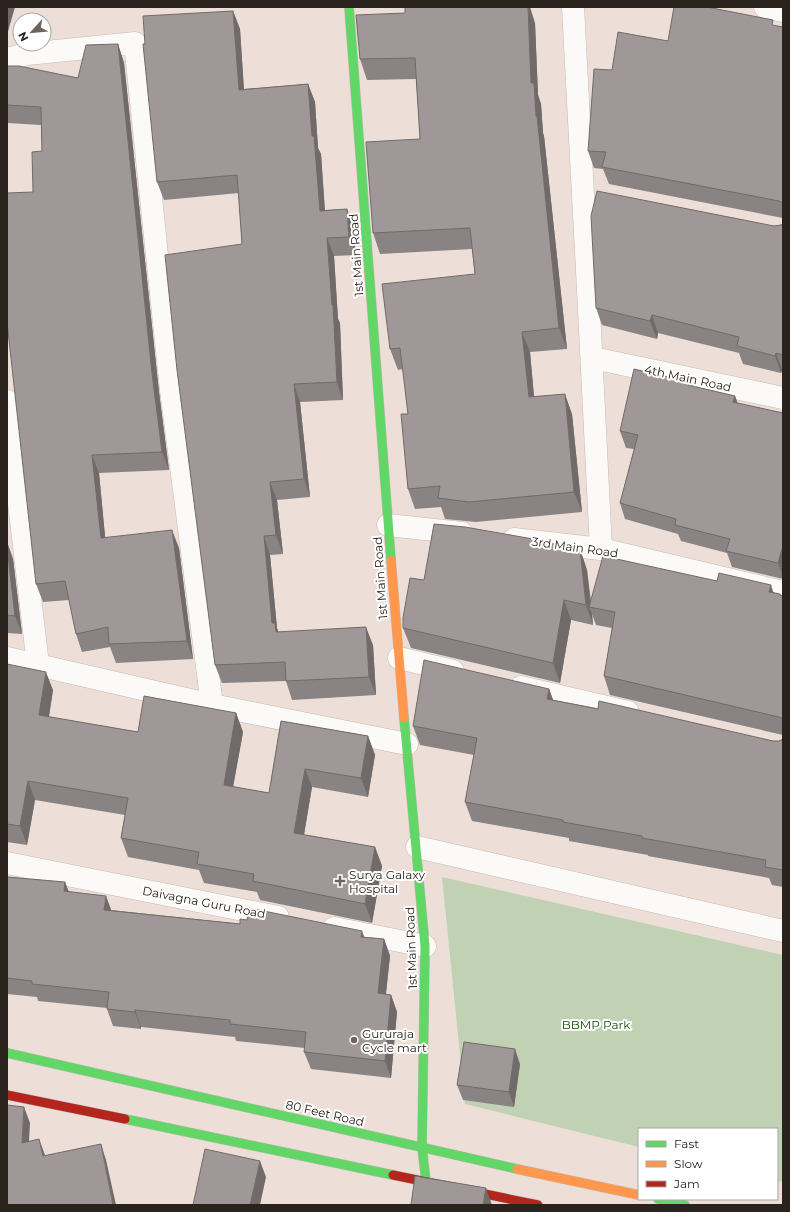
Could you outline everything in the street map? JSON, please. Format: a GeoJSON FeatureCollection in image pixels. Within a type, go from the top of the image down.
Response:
{"type":"FeatureCollection","features":[{"type":"Feature","properties":{"kind":"main road","name":"1st Main Road"},"geometry":{"type":"LineString","coordinates":[[349,7],[388,525],[425,946],[422,1148],[426,1181]]}},
{"type":"Feature","properties":{"kind":"main road","name":"80 Feet Road"},"geometry":{"type":"LineString","coordinates":[[7,1053],[422,1148],[638,1195]]}},
{"type":"Feature","properties":{"kind":"main road"},"geometry":{"type":"LineString","coordinates":[[7,1095],[538,1205]]}},
{"type":"Feature","properties":{"kind":"main road"},"geometry":{"type":"LineString","coordinates":[[662,1200],[685,1205]]}},
{"type":"Feature","properties":{"kind":"street"},"geometry":{"type":"LineString","coordinates":[[574,7],[582,192],[593,358],[601,549]]}},
{"type":"Feature","properties":{"kind":"street"},"geometry":{"type":"LineString","coordinates":[[765,7],[783,11]]}},
{"type":"Feature","properties":{"kind":"street"},"geometry":{"type":"LineString","coordinates":[[7,59],[27,54],[135,43],[171,390],[212,705]]}},
{"type":"Feature","properties":{"kind":"street"},"geometry":{"type":"LineString","coordinates":[[582,192],[606,196]]}},
{"type":"Feature","properties":{"kind":"street","name":"4th Main Road"},"geometry":{"type":"LineString","coordinates":[[593,358],[783,398]]}},
{"type":"Feature","properties":{"kind":"street"},"geometry":{"type":"LineString","coordinates":[[7,401],[38,665]]}},
{"type":"Feature","properties":{"kind":"street","name":"3rd Main Road"},"geometry":{"type":"LineString","coordinates":[[388,525],[601,549],[783,592]]}},
{"type":"Feature","properties":{"kind":"street"},"geometry":{"type":"LineString","coordinates":[[7,658],[212,705],[407,744]]}},
{"type":"Feature","properties":{"kind":"street"},"geometry":{"type":"LineString","coordinates":[[399,658],[476,676]]}},
{"type":"Feature","properties":{"kind":"street"},"geometry":{"type":"LineString","coordinates":[[499,681],[645,716]]}},
{"type":"Feature","properties":{"kind":"street"},"geometry":{"type":"LineString","coordinates":[[417,847],[783,930]]}},
{"type":"Feature","properties":{"kind":"street","name":"Daivagna Guru Road"},"geometry":{"type":"LineString","coordinates":[[7,863],[425,946]]}},
{"type":"Feature","properties":{"kind":"green space","name":"BBMP Park"},"geometry":{"type":"Polygon","coordinates":[[[442,877],[783,955],[783,1182],[778,1181],[778,1128],[638,1128],[638,1147],[465,1104],[442,877]]]}},
{"type":"Feature","properties":{"kind":"building"},"geometry":{"type":"Polygon","coordinates":[[[405,7],[528,7],[531,83],[534,83],[536,116],[559,328],[522,332],[529,397],[565,394],[574,492],[469,502],[438,498],[440,486],[408,489],[401,414],[408,414],[400,348],[390,349],[382,284],[475,274],[470,228],[373,233],[366,142],[420,139],[415,58],[360,59],[356,15],[405,13],[405,7]]]}},
{"type":"Feature","properties":{"kind":"building"},"geometry":{"type":"Polygon","coordinates":[[[674,7],[707,7],[773,20],[772,25],[783,27],[783,203],[602,167],[606,152],[588,151],[594,69],[612,70],[618,32],[668,41],[674,7]]]}},
{"type":"Feature","properties":{"kind":"building"},"geometry":{"type":"Polygon","coordinates":[[[233,11],[239,90],[308,84],[320,211],[347,209],[349,237],[327,238],[333,305],[337,382],[294,384],[304,479],[270,482],[276,535],[264,536],[272,623],[275,623],[276,632],[366,627],[369,677],[286,681],[285,662],[215,665],[177,370],[165,255],[242,244],[237,175],[157,182],[143,44],[145,44],[143,16],[233,11]]]}},
{"type":"Feature","properties":{"kind":"building"},"geometry":{"type":"Polygon","coordinates":[[[118,44],[152,373],[162,452],[92,455],[101,538],[172,530],[187,641],[109,644],[108,627],[76,634],[65,581],[36,584],[7,322],[7,193],[33,192],[32,152],[42,151],[41,107],[7,105],[7,66],[19,66],[78,78],[86,45],[118,44]]]}},
{"type":"Feature","properties":{"kind":"building"},"geometry":{"type":"Polygon","coordinates":[[[597,191],[774,226],[783,224],[783,355],[776,353],[775,356],[737,346],[739,337],[652,315],[650,321],[596,308],[591,216],[597,191]]]}},
{"type":"Feature","properties":{"kind":"building"},"geometry":{"type":"Polygon","coordinates":[[[634,369],[689,382],[688,385],[735,396],[733,402],[783,413],[783,549],[778,563],[726,551],[730,539],[675,525],[676,519],[620,503],[638,435],[620,431],[634,369]]]}},
{"type":"Feature","properties":{"kind":"building"},"geometry":{"type":"Polygon","coordinates":[[[434,524],[465,527],[580,549],[586,605],[564,600],[553,663],[403,628],[403,618],[410,578],[424,580],[434,524]]]}},
{"type":"Feature","properties":{"kind":"building"},"geometry":{"type":"Polygon","coordinates":[[[7,547],[15,616],[7,615],[7,547]]]}},
{"type":"Feature","properties":{"kind":"building"},"geometry":{"type":"Polygon","coordinates":[[[603,556],[717,581],[719,573],[771,585],[769,592],[783,596],[783,719],[604,676],[615,612],[589,607],[603,556]]]}},
{"type":"Feature","properties":{"kind":"building"},"geometry":{"type":"Polygon","coordinates":[[[424,660],[549,689],[547,699],[598,709],[599,701],[773,741],[783,739],[783,870],[765,867],[766,860],[642,838],[642,836],[465,802],[477,738],[413,726],[424,660]]]}},
{"type":"Feature","properties":{"kind":"building"},"geometry":{"type":"Polygon","coordinates":[[[7,664],[46,672],[39,715],[138,732],[144,696],[236,713],[224,785],[269,793],[281,721],[368,736],[361,778],[305,769],[294,833],[375,847],[365,904],[253,881],[254,874],[197,864],[199,852],[121,838],[128,798],[28,781],[20,826],[7,824],[7,664]]]}},
{"type":"Feature","properties":{"kind":"building"},"geometry":{"type":"Polygon","coordinates":[[[7,877],[65,882],[64,891],[106,896],[104,910],[240,924],[240,919],[247,920],[249,908],[362,931],[361,937],[384,939],[378,993],[391,995],[385,1061],[304,1052],[306,1032],[230,1024],[230,1020],[135,1010],[135,1012],[107,1009],[109,992],[32,984],[32,981],[7,978],[7,877]]]}},
{"type":"Feature","properties":{"kind":"building"},"geometry":{"type":"Polygon","coordinates":[[[464,1042],[515,1049],[509,1092],[457,1085],[464,1042]]]}},
{"type":"Feature","properties":{"kind":"building"},"geometry":{"type":"Polygon","coordinates":[[[7,1105],[24,1107],[22,1143],[39,1139],[43,1156],[101,1144],[113,1205],[7,1205],[7,1105]]]}},
{"type":"Feature","properties":{"kind":"building"},"geometry":{"type":"Polygon","coordinates":[[[205,1149],[260,1161],[250,1205],[193,1205],[205,1149]]]}},
{"type":"Feature","properties":{"kind":"building"},"geometry":{"type":"Polygon","coordinates":[[[415,1176],[486,1188],[483,1205],[411,1205],[415,1176]]]}},
{"type":"Feature","properties":{"kind":"traffic: fast"},"geometry":{"type":"LineString","coordinates":[[349,7],[391,560]]}},
{"type":"Feature","properties":{"kind":"traffic: fast"},"geometry":{"type":"LineString","coordinates":[[404,718],[425,946],[422,1148],[426,1181]]}},
{"type":"Feature","properties":{"kind":"traffic: fast"},"geometry":{"type":"LineString","coordinates":[[7,1053],[517,1169]]}},
{"type":"Feature","properties":{"kind":"traffic: fast"},"geometry":{"type":"LineString","coordinates":[[125,1119],[393,1175]]}},
{"type":"Feature","properties":{"kind":"traffic: fast"},"geometry":{"type":"LineString","coordinates":[[662,1200],[685,1205]]}},
{"type":"Feature","properties":{"kind":"traffic: slow"},"geometry":{"type":"LineString","coordinates":[[391,560],[404,718]]}},
{"type":"Feature","properties":{"kind":"traffic: slow"},"geometry":{"type":"LineString","coordinates":[[517,1169],[638,1195]]}},
{"type":"Feature","properties":{"kind":"traffic: jam"},"geometry":{"type":"LineString","coordinates":[[7,1095],[125,1119]]}},
{"type":"Feature","properties":{"kind":"traffic: jam"},"geometry":{"type":"LineString","coordinates":[[393,1175],[538,1205]]}},
{"type":"Feature","properties":{"kind":"place","name":"Surya Galaxy Hospital"},"geometry":{"type":"Point","coordinates":[340,881]}},
{"type":"Feature","properties":{"kind":"place","name":"Gururaja Cycle mart"},"geometry":{"type":"Point","coordinates":[354,1040]}}]}
